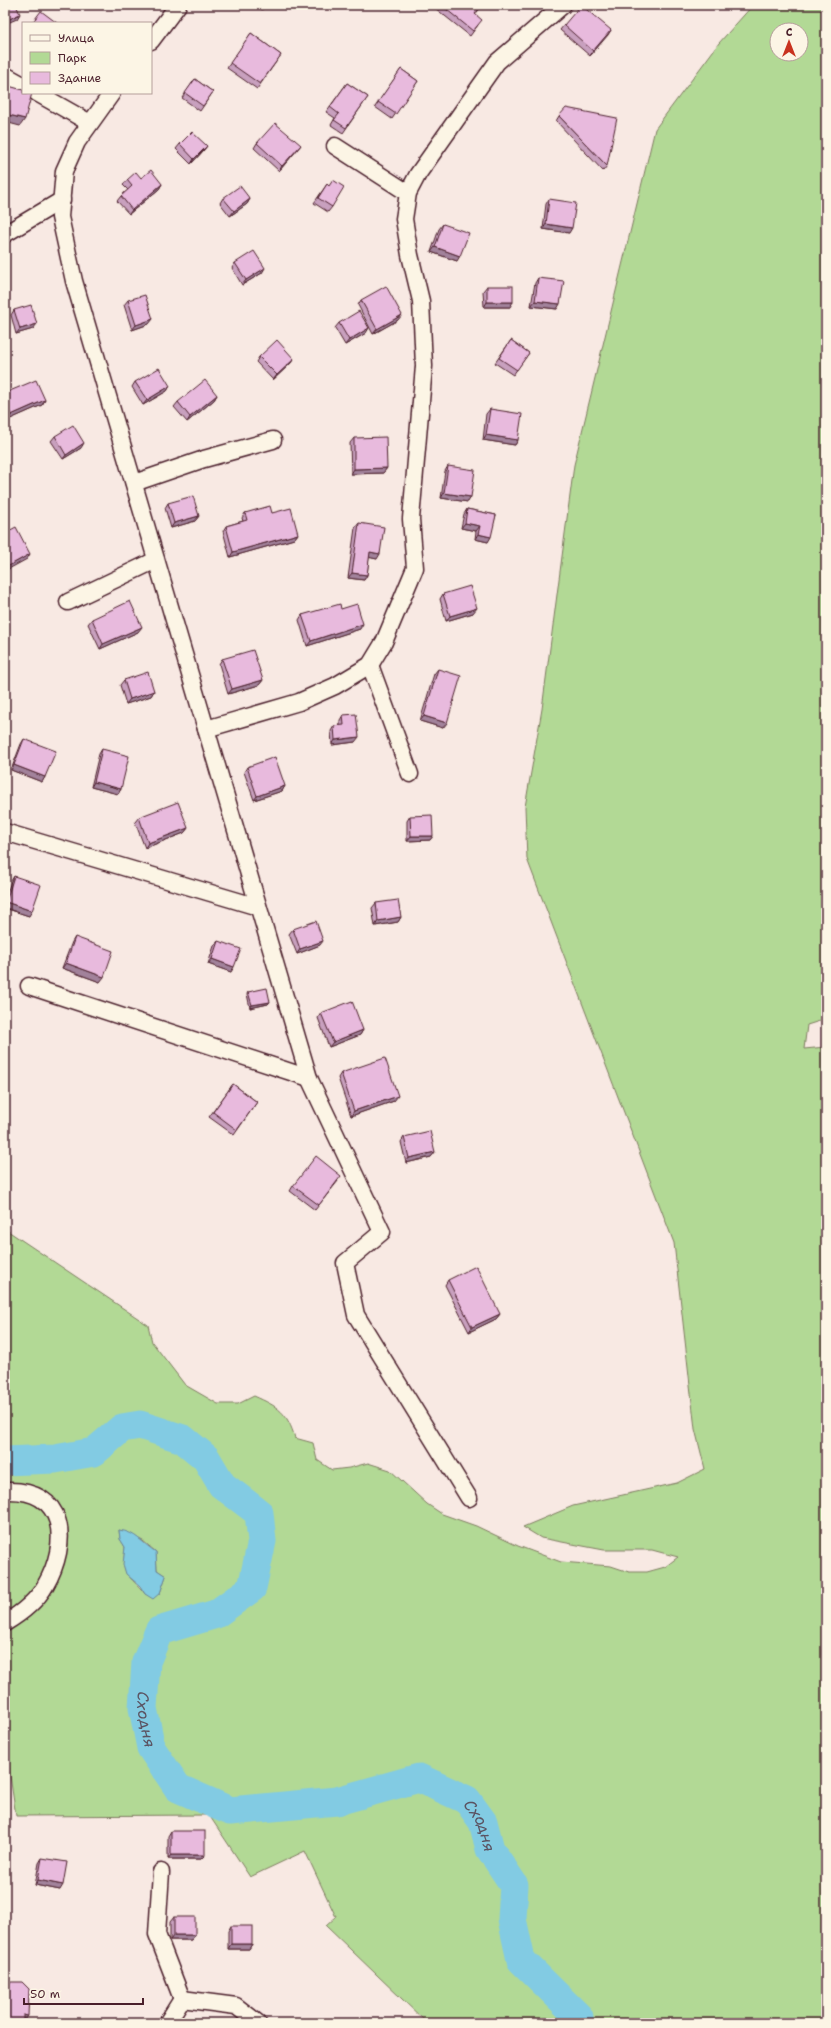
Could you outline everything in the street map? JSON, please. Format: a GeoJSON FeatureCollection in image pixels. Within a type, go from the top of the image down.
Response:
{"type":"FeatureCollection","features":[{"type":"Feature","properties":{"kind":"street"},"geometry":{"type":"LineString","coordinates":[[152,40],[178,5]]}},
{"type":"Feature","properties":{"kind":"street"},"geometry":{"type":"LineString","coordinates":[[206,729],[299,702],[335,686],[370,665],[384,642],[415,568],[411,519],[424,366],[422,301],[410,255],[404,219],[408,193],[418,174],[497,62],[563,5]]}},
{"type":"Feature","properties":{"kind":"street"},"geometry":{"type":"LineString","coordinates":[[5,75],[22,84]]}},
{"type":"Feature","properties":{"kind":"street"},"geometry":{"type":"LineString","coordinates":[[39,94],[90,123]]}},
{"type":"Feature","properties":{"kind":"street"},"geometry":{"type":"LineString","coordinates":[[111,94],[77,142],[64,171],[60,217],[74,281],[309,1078],[382,1232],[345,1263],[356,1315],[469,1498]]}},
{"type":"Feature","properties":{"kind":"street"},"geometry":{"type":"LineString","coordinates":[[335,146],[408,193]]}},
{"type":"Feature","properties":{"kind":"street"},"geometry":{"type":"LineString","coordinates":[[5,234],[62,200]]}},
{"type":"Feature","properties":{"kind":"street"},"geometry":{"type":"LineString","coordinates":[[134,483],[204,459],[273,440]]}},
{"type":"Feature","properties":{"kind":"street"},"geometry":{"type":"LineString","coordinates":[[68,602],[156,560]]}},
{"type":"Feature","properties":{"kind":"street"},"geometry":{"type":"LineString","coordinates":[[370,665],[410,774]]}},
{"type":"Feature","properties":{"kind":"street"},"geometry":{"type":"LineString","coordinates":[[5,832],[258,906]]}},
{"type":"Feature","properties":{"kind":"street"},"geometry":{"type":"LineString","coordinates":[[29,986],[309,1078]]}},
{"type":"Feature","properties":{"kind":"street"},"geometry":{"type":"LineString","coordinates":[[5,1491],[31,1493],[47,1501],[57,1517],[61,1536],[56,1562],[45,1587],[25,1610],[5,1623]]}},
{"type":"Feature","properties":{"kind":"street"},"geometry":{"type":"LineString","coordinates":[[161,1872],[157,1934],[182,1999]]}},
{"type":"Feature","properties":{"kind":"street"},"geometry":{"type":"LineString","coordinates":[[166,2023],[182,1999]]}},
{"type":"Feature","properties":{"kind":"street"},"geometry":{"type":"LineString","coordinates":[[182,1999],[236,2006],[258,2023]]}},
{"type":"Feature","properties":{"kind":"green space"},"geometry":{"type":"Polygon","coordinates":[[[753,5],[826,5],[826,1019],[807,1025],[804,1049],[826,1047],[826,2023],[427,2023],[326,1926],[336,1917],[305,1851],[250,1877],[209,1815],[16,1816],[5,1742],[5,1229],[148,1325],[152,1342],[185,1385],[218,1404],[238,1404],[254,1396],[276,1407],[289,1422],[295,1438],[313,1443],[317,1460],[332,1470],[349,1468],[368,1463],[390,1470],[427,1504],[442,1514],[476,1526],[518,1546],[561,1562],[611,1566],[629,1572],[647,1572],[665,1567],[678,1557],[652,1550],[604,1550],[541,1538],[523,1527],[573,1506],[677,1483],[705,1469],[695,1429],[674,1243],[527,859],[525,807],[542,709],[574,465],[655,129],[719,43],[753,5]],[[119,1530],[120,1539],[125,1547],[124,1564],[127,1574],[145,1594],[160,1593],[166,1576],[157,1570],[156,1552],[143,1541],[119,1530]]]}},
{"type":"Feature","properties":{"kind":"water"},"geometry":{"type":"Polygon","coordinates":[[[119,1530],[130,1533],[156,1552],[157,1570],[166,1576],[160,1593],[153,1599],[145,1594],[140,1586],[126,1574],[123,1564],[125,1547],[120,1539],[119,1530]]]}},
{"type":"Feature","properties":{"kind":"building"},"geometry":{"type":"Polygon","coordinates":[[[5,5],[16,5],[20,14],[5,21],[5,5]]]}},
{"type":"Feature","properties":{"kind":"building"},"geometry":{"type":"Polygon","coordinates":[[[441,5],[482,5],[475,14],[482,20],[473,31],[441,5]]]}},
{"type":"Feature","properties":{"kind":"building"},"geometry":{"type":"Polygon","coordinates":[[[581,5],[611,30],[593,51],[564,25],[581,5]]]}},
{"type":"Feature","properties":{"kind":"building"},"geometry":{"type":"Polygon","coordinates":[[[41,11],[56,22],[33,22],[41,11]]]}},
{"type":"Feature","properties":{"kind":"building"},"geometry":{"type":"Polygon","coordinates":[[[251,33],[281,55],[260,84],[230,63],[251,33]]]}},
{"type":"Feature","properties":{"kind":"building"},"geometry":{"type":"Polygon","coordinates":[[[401,69],[418,81],[396,114],[378,102],[401,69]]]}},
{"type":"Feature","properties":{"kind":"building"},"geometry":{"type":"Polygon","coordinates":[[[195,79],[213,92],[203,106],[185,93],[195,79]]]}},
{"type":"Feature","properties":{"kind":"building"},"geometry":{"type":"Polygon","coordinates":[[[347,83],[368,97],[346,128],[334,120],[339,114],[330,107],[347,83]]]}},
{"type":"Feature","properties":{"kind":"building"},"geometry":{"type":"Polygon","coordinates":[[[5,85],[22,90],[22,94],[32,94],[25,119],[5,114],[5,85]]]}},
{"type":"Feature","properties":{"kind":"building"},"geometry":{"type":"Polygon","coordinates":[[[566,108],[617,118],[607,166],[559,116],[566,108]]]}},
{"type":"Feature","properties":{"kind":"building"},"geometry":{"type":"Polygon","coordinates":[[[275,123],[301,145],[282,166],[257,143],[275,123]]]}},
{"type":"Feature","properties":{"kind":"building"},"geometry":{"type":"Polygon","coordinates":[[[192,132],[207,146],[194,159],[180,144],[192,132]]]}},
{"type":"Feature","properties":{"kind":"building"},"geometry":{"type":"Polygon","coordinates":[[[151,170],[162,184],[132,210],[121,196],[132,186],[127,180],[136,172],[141,178],[151,170]]]}},
{"type":"Feature","properties":{"kind":"building"},"geometry":{"type":"Polygon","coordinates":[[[333,180],[344,187],[332,207],[318,198],[327,184],[329,186],[333,180]]]}},
{"type":"Feature","properties":{"kind":"building"},"geometry":{"type":"Polygon","coordinates":[[[240,186],[250,199],[234,211],[223,198],[240,186]]]}},
{"type":"Feature","properties":{"kind":"building"},"geometry":{"type":"Polygon","coordinates":[[[549,199],[576,203],[572,228],[546,224],[549,199]]]}},
{"type":"Feature","properties":{"kind":"building"},"geometry":{"type":"Polygon","coordinates":[[[443,224],[469,233],[460,256],[435,247],[443,224]]]}},
{"type":"Feature","properties":{"kind":"building"},"geometry":{"type":"Polygon","coordinates":[[[254,251],[265,268],[246,280],[235,263],[254,251]]]}},
{"type":"Feature","properties":{"kind":"building"},"geometry":{"type":"Polygon","coordinates":[[[538,278],[564,281],[560,304],[535,301],[538,278]]]}},
{"type":"Feature","properties":{"kind":"building"},"geometry":{"type":"Polygon","coordinates":[[[386,286],[402,315],[377,329],[361,300],[386,286]]]}},
{"type":"Feature","properties":{"kind":"building"},"geometry":{"type":"Polygon","coordinates":[[[487,286],[513,286],[513,302],[487,302],[487,286]]]}},
{"type":"Feature","properties":{"kind":"building"},"geometry":{"type":"Polygon","coordinates":[[[145,295],[153,319],[136,325],[128,300],[145,295]]]}},
{"type":"Feature","properties":{"kind":"building"},"geometry":{"type":"Polygon","coordinates":[[[31,305],[37,324],[20,329],[14,310],[31,305]]]}},
{"type":"Feature","properties":{"kind":"building"},"geometry":{"type":"Polygon","coordinates":[[[359,311],[369,328],[349,340],[339,323],[359,311]]]}},
{"type":"Feature","properties":{"kind":"building"},"geometry":{"type":"Polygon","coordinates":[[[277,340],[294,359],[277,375],[259,357],[277,340]]]}},
{"type":"Feature","properties":{"kind":"building"},"geometry":{"type":"Polygon","coordinates":[[[511,340],[529,353],[517,370],[499,358],[511,340]]]}},
{"type":"Feature","properties":{"kind":"building"},"geometry":{"type":"Polygon","coordinates":[[[159,368],[170,386],[147,400],[135,382],[159,368]]]}},
{"type":"Feature","properties":{"kind":"building"},"geometry":{"type":"Polygon","coordinates":[[[36,380],[45,400],[11,415],[5,400],[5,393],[36,380]]]}},
{"type":"Feature","properties":{"kind":"building"},"geometry":{"type":"Polygon","coordinates":[[[205,380],[217,395],[190,417],[178,402],[205,380]]]}},
{"type":"Feature","properties":{"kind":"building"},"geometry":{"type":"Polygon","coordinates":[[[490,409],[522,414],[518,440],[486,435],[490,409]]]}},
{"type":"Feature","properties":{"kind":"building"},"geometry":{"type":"Polygon","coordinates":[[[73,425],[84,443],[66,455],[55,436],[73,425]]]}},
{"type":"Feature","properties":{"kind":"building"},"geometry":{"type":"Polygon","coordinates":[[[386,437],[387,468],[354,469],[354,438],[386,437]]]}},
{"type":"Feature","properties":{"kind":"building"},"geometry":{"type":"Polygon","coordinates":[[[448,466],[475,470],[471,497],[444,493],[448,466]]]}},
{"type":"Feature","properties":{"kind":"building"},"geometry":{"type":"Polygon","coordinates":[[[193,496],[199,516],[174,523],[168,503],[193,496]]]}},
{"type":"Feature","properties":{"kind":"building"},"geometry":{"type":"Polygon","coordinates":[[[270,506],[272,513],[291,508],[298,534],[233,552],[226,526],[247,520],[245,513],[270,506]]]}},
{"type":"Feature","properties":{"kind":"building"},"geometry":{"type":"Polygon","coordinates":[[[467,509],[496,515],[491,537],[478,534],[480,526],[465,523],[467,509]]]}},
{"type":"Feature","properties":{"kind":"building"},"geometry":{"type":"Polygon","coordinates":[[[359,523],[384,527],[380,554],[370,552],[367,575],[352,573],[359,523]]]}},
{"type":"Feature","properties":{"kind":"building"},"geometry":{"type":"Polygon","coordinates":[[[16,527],[30,554],[5,568],[5,533],[16,527]]]}},
{"type":"Feature","properties":{"kind":"building"},"geometry":{"type":"Polygon","coordinates":[[[470,586],[477,608],[450,616],[443,594],[470,586]]]}},
{"type":"Feature","properties":{"kind":"building"},"geometry":{"type":"Polygon","coordinates":[[[130,601],[142,627],[103,644],[92,619],[130,601]]]}},
{"type":"Feature","properties":{"kind":"building"},"geometry":{"type":"Polygon","coordinates":[[[340,604],[341,609],[357,604],[363,624],[311,641],[302,615],[340,604]]]}},
{"type":"Feature","properties":{"kind":"building"},"geometry":{"type":"Polygon","coordinates":[[[253,650],[263,680],[232,689],[222,659],[253,650]]]}},
{"type":"Feature","properties":{"kind":"building"},"geometry":{"type":"Polygon","coordinates":[[[438,669],[461,676],[447,723],[424,716],[438,669]]]}},
{"type":"Feature","properties":{"kind":"building"},"geometry":{"type":"Polygon","coordinates":[[[148,672],[154,691],[130,699],[124,680],[148,672]]]}},
{"type":"Feature","properties":{"kind":"building"},"geometry":{"type":"Polygon","coordinates":[[[356,714],[359,737],[335,740],[334,726],[344,725],[343,715],[356,714]]]}},
{"type":"Feature","properties":{"kind":"building"},"geometry":{"type":"Polygon","coordinates":[[[24,739],[56,751],[45,777],[14,765],[24,739]]]}},
{"type":"Feature","properties":{"kind":"building"},"geometry":{"type":"Polygon","coordinates":[[[102,749],[129,756],[121,789],[94,782],[102,749]]]}},
{"type":"Feature","properties":{"kind":"building"},"geometry":{"type":"Polygon","coordinates":[[[275,757],[285,786],[257,796],[247,767],[275,757]]]}},
{"type":"Feature","properties":{"kind":"building"},"geometry":{"type":"Polygon","coordinates":[[[178,802],[188,828],[148,843],[139,817],[178,802]]]}},
{"type":"Feature","properties":{"kind":"building"},"geometry":{"type":"Polygon","coordinates":[[[432,815],[433,836],[411,836],[410,816],[432,815]]]}},
{"type":"Feature","properties":{"kind":"building"},"geometry":{"type":"Polygon","coordinates":[[[14,876],[41,885],[32,911],[6,902],[14,876]]]}},
{"type":"Feature","properties":{"kind":"building"},"geometry":{"type":"Polygon","coordinates":[[[398,900],[401,917],[378,921],[376,903],[398,900]]]}},
{"type":"Feature","properties":{"kind":"building"},"geometry":{"type":"Polygon","coordinates":[[[316,921],[323,941],[300,949],[293,929],[316,921]]]}},
{"type":"Feature","properties":{"kind":"building"},"geometry":{"type":"Polygon","coordinates":[[[75,937],[113,951],[104,977],[66,963],[75,937]]]}},
{"type":"Feature","properties":{"kind":"building"},"geometry":{"type":"Polygon","coordinates":[[[218,941],[241,949],[234,967],[212,959],[218,941]]]}},
{"type":"Feature","properties":{"kind":"building"},"geometry":{"type":"Polygon","coordinates":[[[267,988],[270,1002],[252,1005],[248,992],[267,988]]]}},
{"type":"Feature","properties":{"kind":"building"},"geometry":{"type":"Polygon","coordinates":[[[352,1001],[363,1030],[333,1042],[321,1013],[352,1001]]]}},
{"type":"Feature","properties":{"kind":"building"},"geometry":{"type":"Polygon","coordinates":[[[385,1058],[398,1096],[354,1111],[341,1073],[385,1058]]]}},
{"type":"Feature","properties":{"kind":"building"},"geometry":{"type":"Polygon","coordinates":[[[233,1084],[257,1102],[237,1130],[213,1112],[233,1084]]]}},
{"type":"Feature","properties":{"kind":"building"},"geometry":{"type":"Polygon","coordinates":[[[430,1131],[435,1152],[409,1158],[404,1137],[430,1131]]]}},
{"type":"Feature","properties":{"kind":"building"},"geometry":{"type":"Polygon","coordinates":[[[316,1156],[341,1176],[319,1205],[293,1186],[316,1156]]]}},
{"type":"Feature","properties":{"kind":"building"},"geometry":{"type":"Polygon","coordinates":[[[476,1266],[500,1314],[472,1327],[448,1280],[476,1266]]]}},
{"type":"Feature","properties":{"kind":"building"},"geometry":{"type":"Polygon","coordinates":[[[171,1831],[205,1831],[205,1855],[171,1855],[171,1831]]]}},
{"type":"Feature","properties":{"kind":"building"},"geometry":{"type":"Polygon","coordinates":[[[42,1858],[67,1862],[63,1885],[38,1880],[42,1858]]]}},
{"type":"Feature","properties":{"kind":"building"},"geometry":{"type":"Polygon","coordinates":[[[174,1917],[195,1917],[195,1935],[174,1935],[174,1917]]]}},
{"type":"Feature","properties":{"kind":"building"},"geometry":{"type":"Polygon","coordinates":[[[231,1926],[252,1926],[252,1944],[231,1944],[231,1926]]]}},
{"type":"Feature","properties":{"kind":"building"},"geometry":{"type":"Polygon","coordinates":[[[5,1982],[22,1982],[29,1989],[28,2016],[23,2015],[23,2023],[5,2023],[5,1982]]]}},
{"type":"Feature","properties":{"kind":"waterway","name":"Сходня"},"geometry":{"type":"LineString","coordinates":[[5,1461],[55,1459],[94,1452],[122,1428],[140,1425],[183,1439],[206,1458],[222,1485],[259,1513],[262,1541],[252,1588],[216,1614],[159,1631],[146,1662],[143,1708],[151,1748],[178,1788],[230,1811],[337,1801],[419,1778],[467,1800],[483,1822],[490,1849],[514,1885],[512,1919],[521,1960],[579,2017],[579,2023]]}}]}
